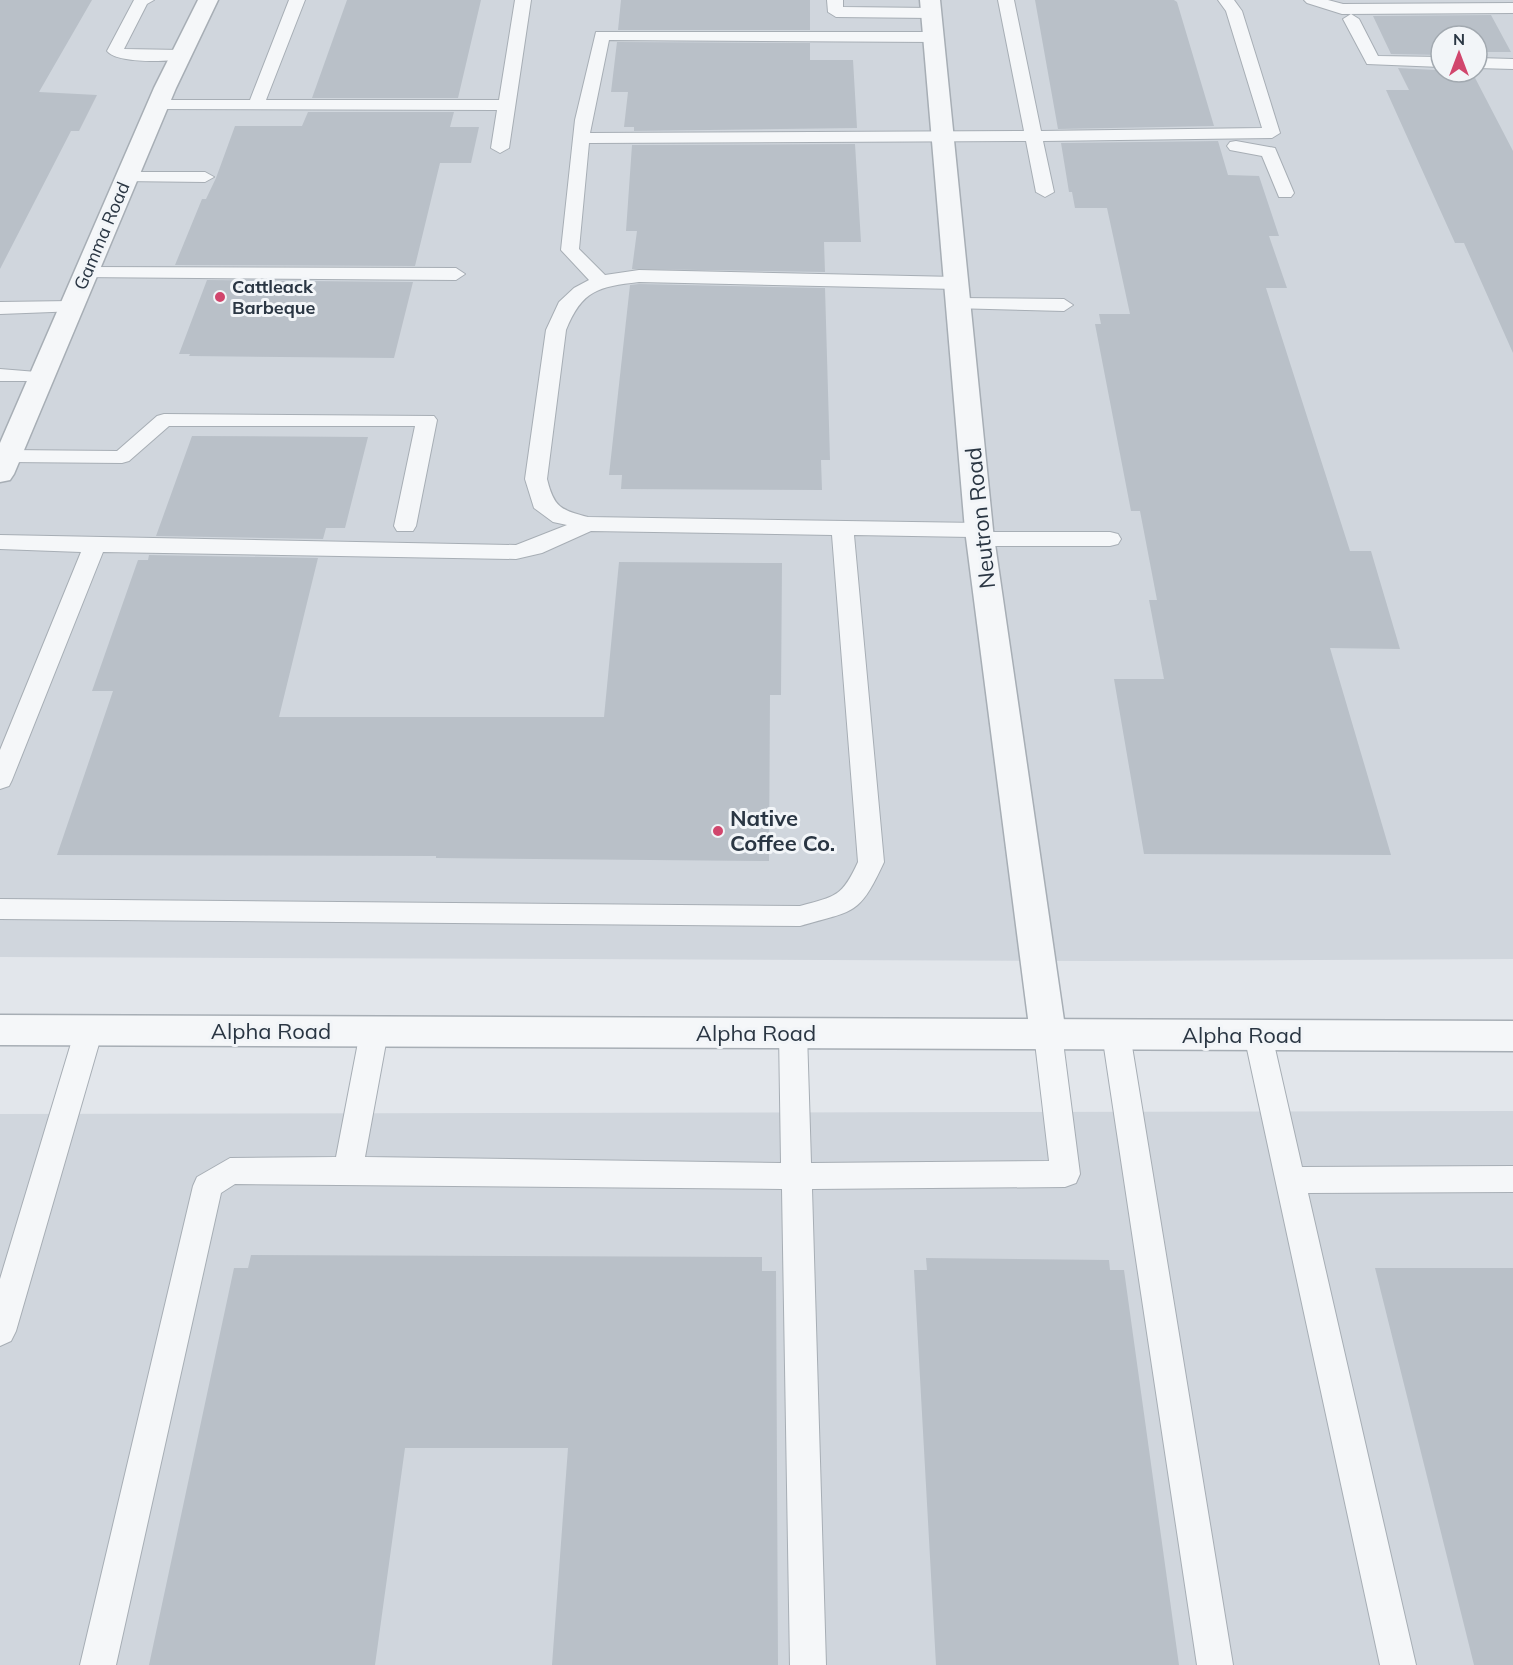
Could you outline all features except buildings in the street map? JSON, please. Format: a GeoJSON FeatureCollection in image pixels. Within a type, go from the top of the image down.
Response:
{"type":"FeatureCollection","features":[{"type":"Feature","properties":{"kind":"street","name":"Gamma Road"},"geometry":{"type":"LineString","coordinates":[[4,465],[9,433],[42,376],[158,105],[208,0]]}},
{"type":"Feature","properties":{"kind":"street","name":"Neutron Road"},"geometry":{"type":"LineString","coordinates":[[931,17],[980,535],[1047,1034]]}},
{"type":"Feature","properties":{"kind":"street","name":"Alpha Road"},"geometry":{"type":"LineString","coordinates":[[0,1030],[1513,1036]]}},
{"type":"Feature","properties":{"kind":"lane"},"geometry":{"type":"LineString","coordinates":[[146,0],[141,1],[116,51],[123,55],[181,55]]}},
{"type":"Feature","properties":{"kind":"lane"},"geometry":{"type":"LineString","coordinates":[[257,104],[297,0]]}},
{"type":"Feature","properties":{"kind":"lane"},"geometry":{"type":"LineString","coordinates":[[500,148],[523,0]]}},
{"type":"Feature","properties":{"kind":"lane"},"geometry":{"type":"LineString","coordinates":[[835,0],[836,12],[931,17]]}},
{"type":"Feature","properties":{"kind":"lane"},"geometry":{"type":"LineString","coordinates":[[1006,0],[1045,192]]}},
{"type":"Feature","properties":{"kind":"lane"},"geometry":{"type":"LineString","coordinates":[[1034,141],[1272,133],[1234,11],[1226,0]]}},
{"type":"Feature","properties":{"kind":"lane"},"geometry":{"type":"LineString","coordinates":[[1312,0],[1342,9],[1478,4],[1513,8]]}},
{"type":"Feature","properties":{"kind":"lane"},"geometry":{"type":"LineString","coordinates":[[601,281],[570,250],[581,138],[602,35],[931,17]]}},
{"type":"Feature","properties":{"kind":"lane"},"geometry":{"type":"LineString","coordinates":[[1351,19],[1373,62],[1429,62]]}},
{"type":"Feature","properties":{"kind":"lane"},"geometry":{"type":"LineString","coordinates":[[1489,63],[1513,64]]}},
{"type":"Feature","properties":{"kind":"lane"},"geometry":{"type":"LineString","coordinates":[[158,105],[506,105]]}},
{"type":"Feature","properties":{"kind":"lane"},"geometry":{"type":"LineString","coordinates":[[581,138],[942,138],[1258,148],[1269,152],[1286,193]]}},
{"type":"Feature","properties":{"kind":"lane"},"geometry":{"type":"LineString","coordinates":[[128,177],[205,177]]}},
{"type":"Feature","properties":{"kind":"lane"},"geometry":{"type":"LineString","coordinates":[[86,273],[456,274]]}},
{"type":"Feature","properties":{"kind":"lane"},"geometry":{"type":"LineString","coordinates":[[1064,305],[957,293],[639,276],[601,281],[581,292],[566,306],[556,330],[536,479],[542,503],[561,517],[588,524],[842,528],[1110,539]]}},
{"type":"Feature","properties":{"kind":"lane"},"geometry":{"type":"LineString","coordinates":[[0,308],[72,307]]}},
{"type":"Feature","properties":{"kind":"lane"},"geometry":{"type":"LineString","coordinates":[[0,375],[42,376]]}},
{"type":"Feature","properties":{"kind":"lane"},"geometry":{"type":"LineString","coordinates":[[4,465],[122,457],[164,420],[427,420],[405,526]]}},
{"type":"Feature","properties":{"kind":"lane"},"geometry":{"type":"LineString","coordinates":[[0,542],[516,552],[534,548],[588,524]]}},
{"type":"Feature","properties":{"kind":"lane"},"geometry":{"type":"LineString","coordinates":[[0,909],[800,916],[842,904],[857,892],[871,862],[842,528]]}},
{"type":"Feature","properties":{"kind":"lane"},"geometry":{"type":"LineString","coordinates":[[0,780],[95,545]]}},
{"type":"Feature","properties":{"kind":"lane"},"geometry":{"type":"LineString","coordinates":[[0,1331],[88,1030]]}},
{"type":"Feature","properties":{"kind":"lane"},"geometry":{"type":"LineString","coordinates":[[348,1170],[374,1032]]}},
{"type":"Feature","properties":{"kind":"lane"},"geometry":{"type":"LineString","coordinates":[[793,1033],[808,1665]]}},
{"type":"Feature","properties":{"kind":"lane"},"geometry":{"type":"LineString","coordinates":[[98,1665],[208,1186],[230,1171],[348,1170],[798,1176],[1065,1174],[1047,1034]]}},
{"type":"Feature","properties":{"kind":"lane"},"geometry":{"type":"LineString","coordinates":[[1116,1034],[1215,1665]]}},
{"type":"Feature","properties":{"kind":"lane"},"geometry":{"type":"LineString","coordinates":[[1258,1035],[1398,1665]]}},
{"type":"Feature","properties":{"kind":"lane"},"geometry":{"type":"LineString","coordinates":[[1291,1180],[1513,1179]]}},
{"type":"Feature","properties":{"kind":"shaded area"},"geometry":{"type":"Polygon","coordinates":[[[0,0],[1513,0],[1513,959],[1099,961],[0,957],[0,0]]]}},
{"type":"Feature","properties":{"kind":"shaded area"},"geometry":{"type":"Polygon","coordinates":[[[1513,1111],[1513,1665],[0,1665],[0,1114],[1513,1111]]]}},
{"type":"Feature","properties":{"kind":"place","name":"Cattleack Barbeque"},"geometry":{"type":"Point","coordinates":[220,297]}},
{"type":"Feature","properties":{"kind":"place","name":"Native Coffee Co."},"geometry":{"type":"Point","coordinates":[718,831]}}]}
